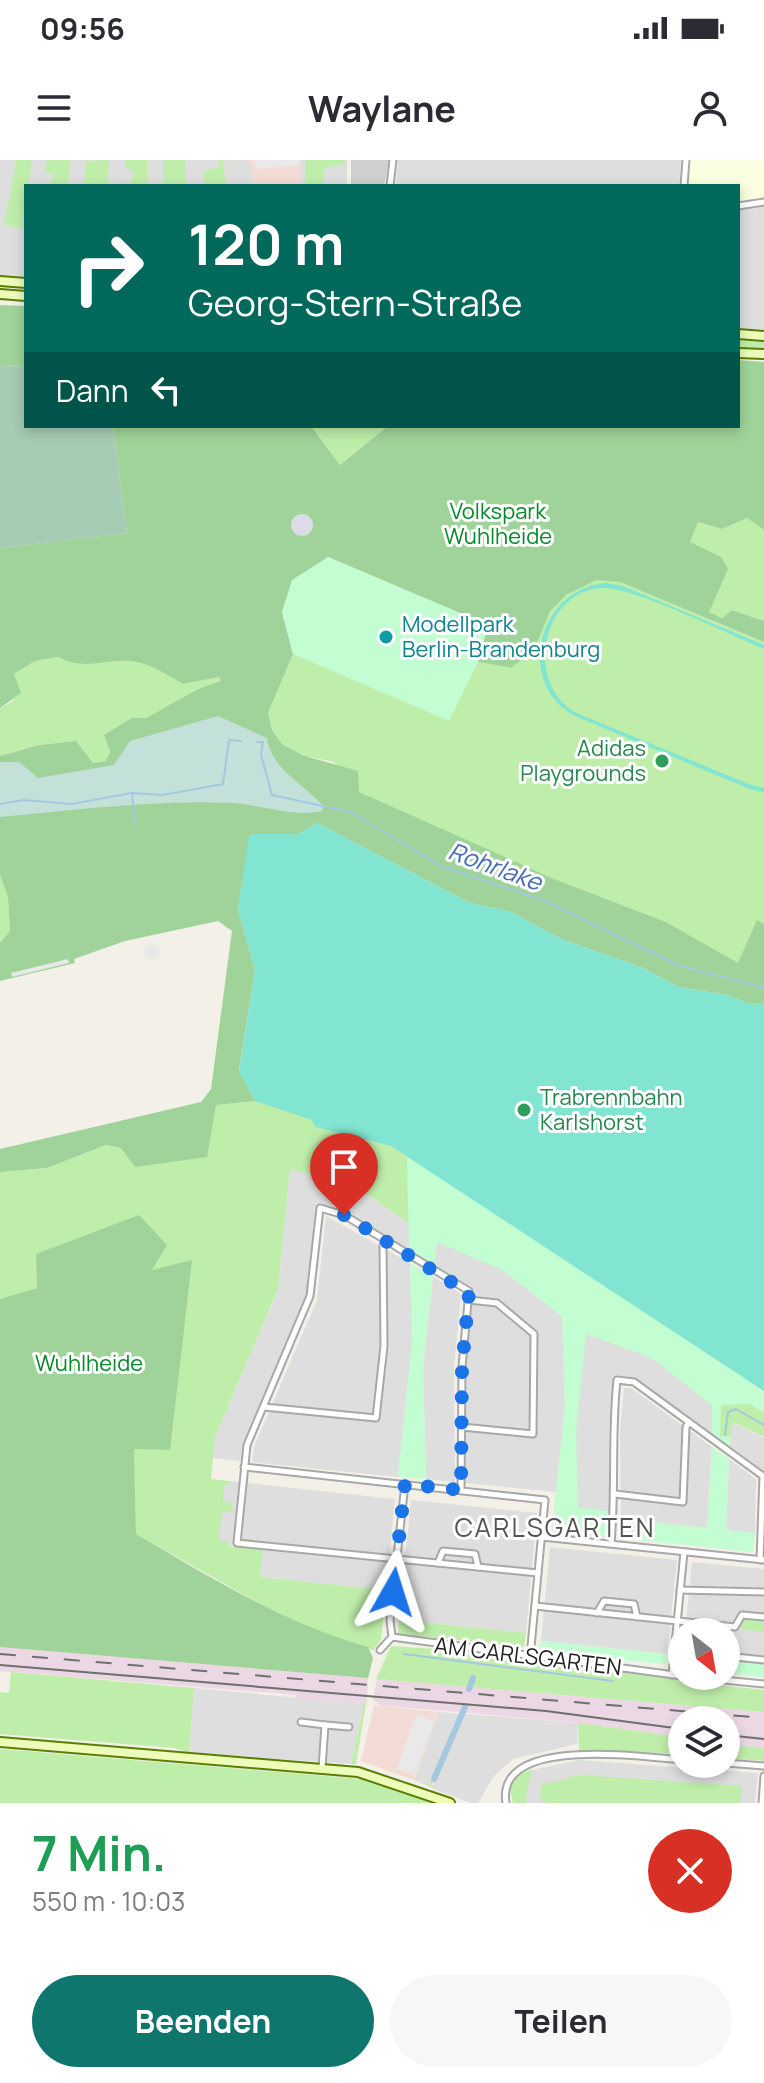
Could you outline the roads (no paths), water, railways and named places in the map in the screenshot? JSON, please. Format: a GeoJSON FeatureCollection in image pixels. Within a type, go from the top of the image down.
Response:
{"type":"FeatureCollection","features":[{"type":"Feature","properties":{"kind":"street"},"geometry":{"type":"LineString","coordinates":[[390,184],[393,160]]}},
{"type":"Feature","properties":{"kind":"street"},"geometry":{"type":"LineString","coordinates":[[684,184],[686,160]]}},
{"type":"Feature","properties":{"kind":"street"},"geometry":{"type":"LineString","coordinates":[[740,206],[764,202]]}},
{"type":"Feature","properties":{"kind":"street"},"geometry":{"type":"LineString","coordinates":[[0,281],[24,283]]}},
{"type":"Feature","properties":{"kind":"street"},"geometry":{"type":"LineString","coordinates":[[0,294],[24,296]]}},
{"type":"Feature","properties":{"kind":"street"},"geometry":{"type":"LineString","coordinates":[[740,334],[764,336]]}},
{"type":"Feature","properties":{"kind":"street"},"geometry":{"type":"LineString","coordinates":[[740,353],[764,354]]}},
{"type":"Feature","properties":{"kind":"street"},"geometry":{"type":"LineString","coordinates":[[461,1490],[462,1367],[469,1300],[467,1289],[335,1210],[320,1208],[310,1296],[247,1445],[237,1543],[538,1573]]}},
{"type":"Feature","properties":{"kind":"street"},"geometry":{"type":"LineString","coordinates":[[264,1407],[376,1418],[384,1346],[383,1245],[386,1240]]}},
{"type":"Feature","properties":{"kind":"street"},"geometry":{"type":"LineString","coordinates":[[462,1427],[533,1434],[536,1408],[534,1334],[497,1303],[469,1300]]}},
{"type":"Feature","properties":{"kind":"street"},"geometry":{"type":"LineString","coordinates":[[542,1537],[762,1560],[764,1509],[761,1473],[634,1382],[617,1380],[612,1435],[615,1494],[611,1544]]}},
{"type":"Feature","properties":{"kind":"street"},"geometry":{"type":"LineString","coordinates":[[615,1494],[683,1502],[686,1427],[689,1422]]}},
{"type":"Feature","properties":{"kind":"street"},"geometry":{"type":"LineString","coordinates":[[244,1467],[545,1500],[530,1657]]}},
{"type":"Feature","properties":{"kind":"street"},"geometry":{"type":"LineString","coordinates":[[380,1650],[392,1637],[390,1632],[405,1484]]}},
{"type":"Feature","properties":{"kind":"street"},"geometry":{"type":"LineString","coordinates":[[438,1563],[443,1551],[475,1554],[478,1567]]}},
{"type":"Feature","properties":{"kind":"street"},"geometry":{"type":"LineString","coordinates":[[677,1618],[684,1552]]}},
{"type":"Feature","properties":{"kind":"street"},"geometry":{"type":"LineString","coordinates":[[680,1590],[764,1592]]}},
{"type":"Feature","properties":{"kind":"street"},"geometry":{"type":"LineString","coordinates":[[597,1613],[604,1601],[634,1604],[637,1617]]}},
{"type":"Feature","properties":{"kind":"street"},"geometry":{"type":"LineString","coordinates":[[535,1606],[668,1620]]}},
{"type":"Feature","properties":{"kind":"street"},"geometry":{"type":"LineString","coordinates":[[740,1618],[742,1615],[764,1617]]}},
{"type":"Feature","properties":{"kind":"street","name":"AM CARLSGARTEN"},"geometry":{"type":"LineString","coordinates":[[392,1637],[668,1674]]}},
{"type":"Feature","properties":{"kind":"street"},"geometry":{"type":"LineString","coordinates":[[740,1657],[764,1660]]}},
{"type":"Feature","properties":{"kind":"street","name":"AM CARLSGARTEN"},"geometry":{"type":"LineString","coordinates":[[740,1682],[764,1684]]}},
{"type":"Feature","properties":{"kind":"street"},"geometry":{"type":"LineString","coordinates":[[301,1722],[349,1727]]}},
{"type":"Feature","properties":{"kind":"street"},"geometry":{"type":"LineString","coordinates":[[322,1768],[325,1725]]}},
{"type":"Feature","properties":{"kind":"street"},"geometry":{"type":"LineString","coordinates":[[0,1742],[322,1768],[384,1778],[450,1803]]}},
{"type":"Feature","properties":{"kind":"street"},"geometry":{"type":"LineString","coordinates":[[506,1803],[504,1788],[509,1776],[531,1763],[597,1754],[668,1759]]}},
{"type":"Feature","properties":{"kind":"street"},"geometry":{"type":"LineString","coordinates":[[740,1764],[764,1766]]}},
{"type":"Feature","properties":{"kind":"street"},"geometry":{"type":"LineString","coordinates":[[762,1803],[764,1776]]}},
{"type":"Feature","properties":{"kind":"waterway","name":"Rohrlake"},"geometry":{"type":"LineString","coordinates":[[135,826],[132,793],[162,795],[223,784],[229,740],[241,741]]}},
{"type":"Feature","properties":{"kind":"waterway","name":"Rohrlake"},"geometry":{"type":"LineString","coordinates":[[257,742],[263,742],[261,755],[272,795],[350,812],[441,866],[545,901],[678,965],[764,988]]}},
{"type":"Feature","properties":{"kind":"waterway"},"geometry":{"type":"LineString","coordinates":[[0,804],[23,800],[72,804],[131,793]]}},
{"type":"Feature","properties":{"kind":"waterway"},"geometry":{"type":"LineString","coordinates":[[725,1435],[728,1412],[736,1409],[764,1425]]}},
{"type":"Feature","properties":{"kind":"waterway"},"geometry":{"type":"LineString","coordinates":[[404,1654],[613,1681]]}},
{"type":"Feature","properties":{"kind":"waterway"},"geometry":{"type":"LineString","coordinates":[[469,1689],[473,1678]]}},
{"type":"Feature","properties":{"kind":"waterway"},"geometry":{"type":"LineString","coordinates":[[434,1779],[465,1707]]}},
{"type":"Feature","properties":{"kind":"tram line"},"geometry":{"type":"LineString","coordinates":[[0,1665],[546,1711],[668,1727]]}},
{"type":"Feature","properties":{"kind":"tram line"},"geometry":{"type":"LineString","coordinates":[[740,1736],[764,1739]]}},
{"type":"Feature","properties":{"kind":"railway"},"geometry":{"type":"LineString","coordinates":[[0,1654],[764,1718]]}},
{"type":"Feature","properties":{"kind":"place","name":"Modellpark Berlin-Brandenburg"},"geometry":{"type":"Point","coordinates":[386,637]}},
{"type":"Feature","properties":{"kind":"place","name":"Adidas Playgrounds"},"geometry":{"type":"Point","coordinates":[662,761]}},
{"type":"Feature","properties":{"kind":"place","name":"Trabrennbahn Karlshorst"},"geometry":{"type":"Point","coordinates":[524,1110]}},
{"type":"Feature","properties":{"kind":"district","name":"CARLSGARTEN"},"geometry":{"type":"Point","coordinates":[555,1528]}},
{"type":"Feature","properties":{"kind":"park label","name":"Volkspark Wuhlheide"},"geometry":{"type":"Point","coordinates":[498,524]}},
{"type":"Feature","properties":{"kind":"park label","name":"Wuhlheide"},"geometry":{"type":"Point","coordinates":[89,1363]}}]}
